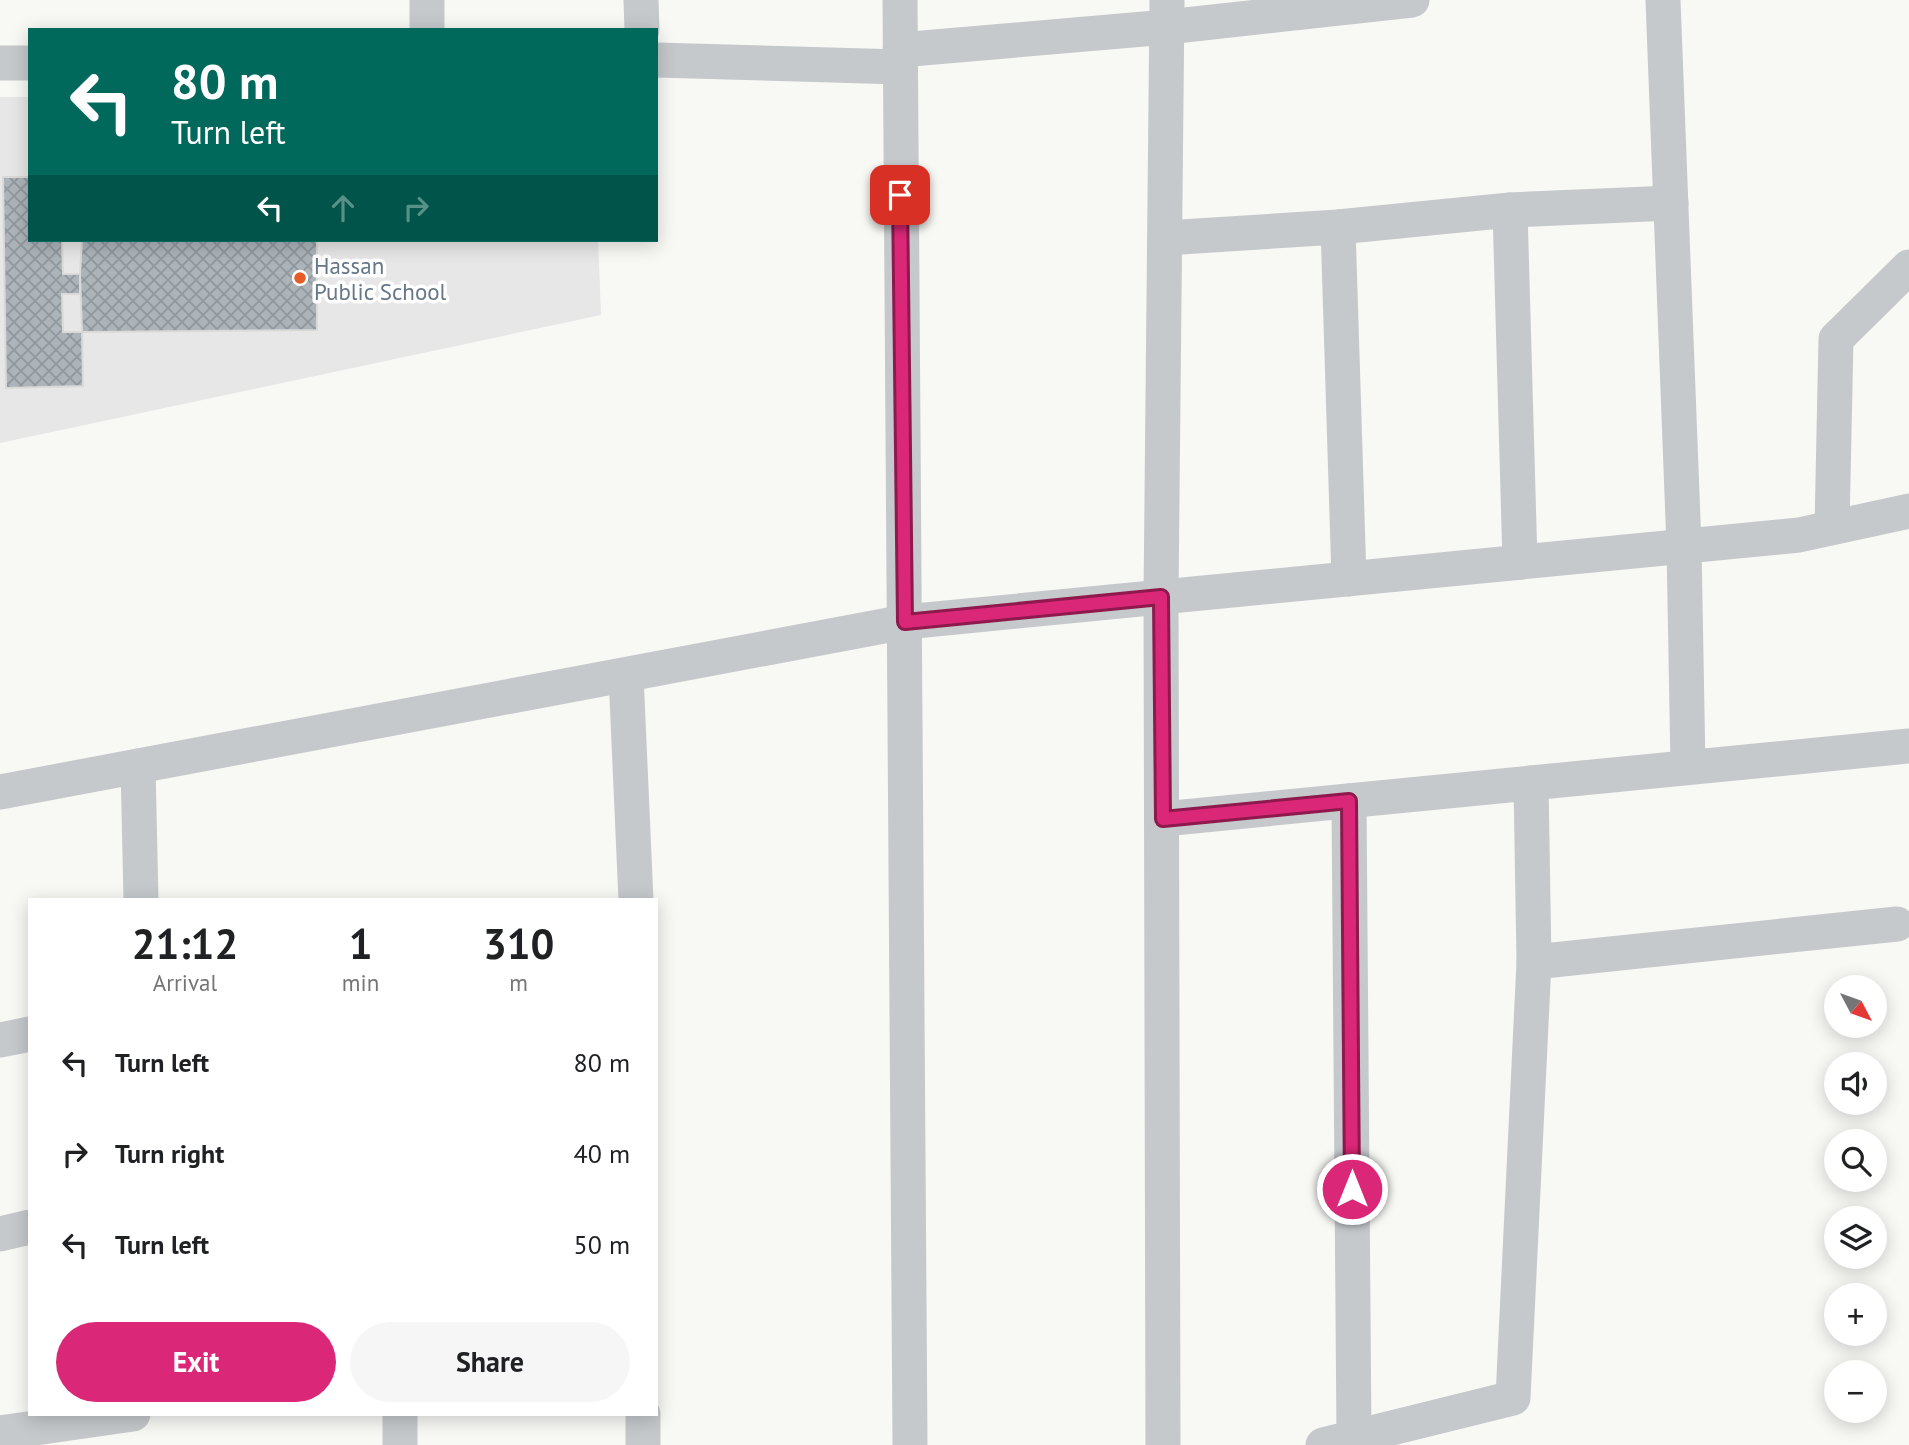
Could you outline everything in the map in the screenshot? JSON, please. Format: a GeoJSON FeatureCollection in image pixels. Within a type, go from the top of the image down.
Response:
{"type":"FeatureCollection","features":[{"type":"Feature","properties":{"kind":"street"},"geometry":{"type":"LineString","coordinates":[[428,0],[428,28]]}},
{"type":"Feature","properties":{"kind":"street"},"geometry":{"type":"LineString","coordinates":[[641,0],[642,28]]}},
{"type":"Feature","properties":{"kind":"street"},"geometry":{"type":"LineString","coordinates":[[900,0],[910,1445]]}},
{"type":"Feature","properties":{"kind":"street"},"geometry":{"type":"LineString","coordinates":[[658,60],[900,59],[1167,14],[1412,0]]}},
{"type":"Feature","properties":{"kind":"street"},"geometry":{"type":"LineString","coordinates":[[1663,0],[1684,546],[1688,767]]}},
{"type":"Feature","properties":{"kind":"street"},"geometry":{"type":"LineString","coordinates":[[1163,1445],[1161,597],[1167,14]]}},
{"type":"Feature","properties":{"kind":"street"},"geometry":{"type":"LineString","coordinates":[[0,63],[28,63]]}},
{"type":"Feature","properties":{"kind":"street"},"geometry":{"type":"LineString","coordinates":[[1164,238],[1338,227],[1510,211],[1671,204]]}},
{"type":"Feature","properties":{"kind":"street"},"geometry":{"type":"LineString","coordinates":[[1510,211],[1520,562]]}},
{"type":"Feature","properties":{"kind":"street"},"geometry":{"type":"LineString","coordinates":[[1338,227],[1349,579]]}},
{"type":"Feature","properties":{"kind":"street"},"geometry":{"type":"LineString","coordinates":[[1832,527],[1836,339],[1909,267]]}},
{"type":"Feature","properties":{"kind":"street"},"geometry":{"type":"LineString","coordinates":[[0,792],[905,622],[1799,535],[1909,511]]}},
{"type":"Feature","properties":{"kind":"street"},"geometry":{"type":"LineString","coordinates":[[626,675],[636,898]]}},
{"type":"Feature","properties":{"kind":"street"},"geometry":{"type":"LineString","coordinates":[[1163,819],[1909,746]]}},
{"type":"Feature","properties":{"kind":"street"},"geometry":{"type":"LineString","coordinates":[[138,766],[141,898]]}},
{"type":"Feature","properties":{"kind":"street"},"geometry":{"type":"LineString","coordinates":[[1349,801],[1339,1441],[1420,1433],[1513,1398],[1534,962],[1531,783]]}},
{"type":"Feature","properties":{"kind":"street"},"geometry":{"type":"LineString","coordinates":[[1534,962],[1897,923]]}},
{"type":"Feature","properties":{"kind":"street"},"geometry":{"type":"LineString","coordinates":[[0,1040],[28,1034]]}},
{"type":"Feature","properties":{"kind":"street"},"geometry":{"type":"LineString","coordinates":[[0,1234],[28,1227]]}},
{"type":"Feature","properties":{"kind":"street"},"geometry":{"type":"LineString","coordinates":[[0,1433],[119,1416]]}},
{"type":"Feature","properties":{"kind":"street"},"geometry":{"type":"LineString","coordinates":[[400,1416],[400,1445]]}},
{"type":"Feature","properties":{"kind":"street"},"geometry":{"type":"LineString","coordinates":[[643,1416],[643,1445]]}},
{"type":"Feature","properties":{"kind":"shaded area","name":"Hassan Public School"},"geometry":{"type":"Polygon","coordinates":[[[0,97],[28,97],[28,242],[598,242],[601,315],[0,443],[0,97]]]}},
{"type":"Feature","properties":{"kind":"building"},"geometry":{"type":"Polygon","coordinates":[[[3,177],[28,177],[28,242],[62,242],[63,274],[80,274],[80,294],[62,294],[63,332],[82,332],[83,386],[6,388],[3,177]]]}},
{"type":"Feature","properties":{"kind":"building"},"geometry":{"type":"Polygon","coordinates":[[[82,242],[317,242],[317,330],[82,332],[82,242]]]}},
{"type":"Feature","properties":{"kind":"place","name":"Hassan Public School"},"geometry":{"type":"Point","coordinates":[300,278]}},
{"type":"Feature","properties":{"kind":"route"},"geometry":{"type":"LineString","coordinates":[[900,195],[905,622],[1161,597],[1163,819],[1349,801],[1352,1189]]}}]}
